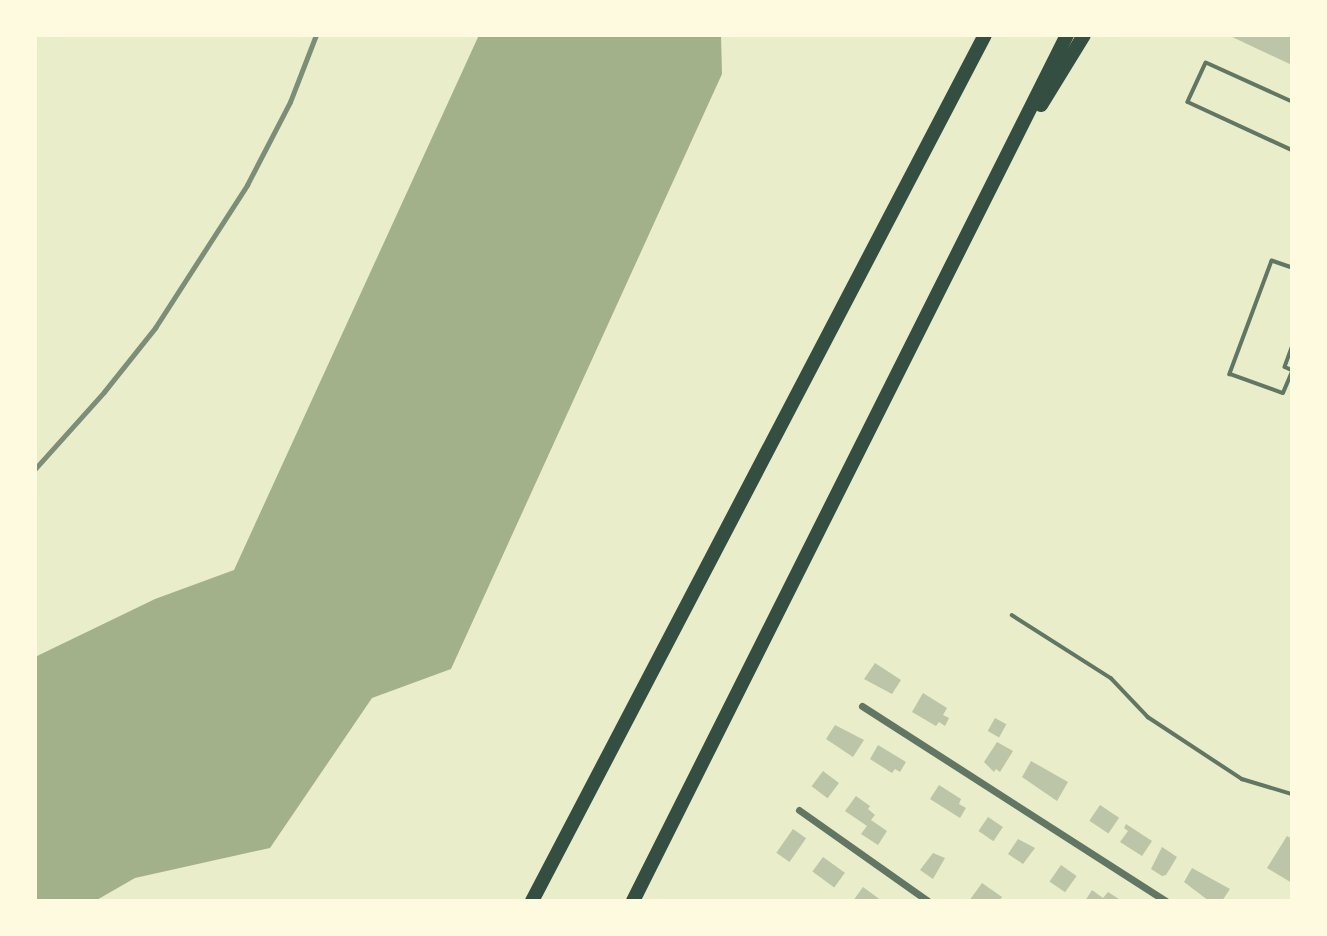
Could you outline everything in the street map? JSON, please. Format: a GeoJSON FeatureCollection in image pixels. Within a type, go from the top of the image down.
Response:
{"type":"FeatureCollection","features":[{"type":"Feature","properties":{"kind":"highway"},"geometry":{"type":"LineString","coordinates":[[532,901],[985,35]]}},
{"type":"Feature","properties":{"kind":"highway"},"geometry":{"type":"LineString","coordinates":[[633,901],[1067,35]]}},
{"type":"Feature","properties":{"kind":"highway"},"geometry":{"type":"LineString","coordinates":[[995,181],[1084,35]]}},
{"type":"Feature","properties":{"kind":"street"},"geometry":{"type":"LineString","coordinates":[[862,706],[1166,901]]}},
{"type":"Feature","properties":{"kind":"street"},"geometry":{"type":"LineString","coordinates":[[799,810],[928,901]]}},
{"type":"Feature","properties":{"kind":"lane"},"geometry":{"type":"LineString","coordinates":[[1292,102],[1206,62],[1188,102],[1292,150]]}},
{"type":"Feature","properties":{"kind":"lane"},"geometry":{"type":"LineString","coordinates":[[1292,268],[1272,261],[1230,374],[1283,393],[1292,371],[1285,367],[1292,348]]}},
{"type":"Feature","properties":{"kind":"lane"},"geometry":{"type":"LineString","coordinates":[[1012,615],[1111,678],[1148,717],[1242,779],[1292,794]]}},
{"type":"Feature","properties":{"kind":"shaded area"},"geometry":{"type":"Polygon","coordinates":[[[479,35],[721,35],[722,74],[451,669],[372,698],[270,848],[135,878],[95,901],[35,901],[35,657],[155,599],[234,570],[479,35]]]}},
{"type":"Feature","properties":{"kind":"building"},"geometry":{"type":"Polygon","coordinates":[[[1228,35],[1292,35],[1292,65],[1228,35]]]}},
{"type":"Feature","properties":{"kind":"building"},"geometry":{"type":"Polygon","coordinates":[[[875,663],[901,680],[892,694],[864,679],[875,663]]]}},
{"type":"Feature","properties":{"kind":"building"},"geometry":{"type":"Polygon","coordinates":[[[923,693],[947,708],[943,715],[949,718],[945,726],[939,722],[936,726],[912,712],[923,693]]]}},
{"type":"Feature","properties":{"kind":"building"},"geometry":{"type":"Polygon","coordinates":[[[995,718],[1006,724],[999,737],[988,731],[995,718]]]}},
{"type":"Feature","properties":{"kind":"building"},"geometry":{"type":"Polygon","coordinates":[[[835,725],[864,740],[853,757],[826,739],[835,725]]]}},
{"type":"Feature","properties":{"kind":"building"},"geometry":{"type":"Polygon","coordinates":[[[997,742],[1013,751],[1000,772],[996,769],[994,772],[984,762],[997,742]]]}},
{"type":"Feature","properties":{"kind":"building"},"geometry":{"type":"Polygon","coordinates":[[[878,745],[906,762],[900,772],[895,769],[892,773],[870,759],[878,745]]]}},
{"type":"Feature","properties":{"kind":"building"},"geometry":{"type":"Polygon","coordinates":[[[1031,761],[1068,782],[1057,801],[1022,777],[1031,761]]]}},
{"type":"Feature","properties":{"kind":"building"},"geometry":{"type":"Polygon","coordinates":[[[823,771],[839,783],[828,798],[812,786],[823,771]]]}},
{"type":"Feature","properties":{"kind":"building"},"geometry":{"type":"Polygon","coordinates":[[[939,785],[961,799],[959,804],[966,808],[960,818],[930,799],[939,785]]]}},
{"type":"Feature","properties":{"kind":"building"},"geometry":{"type":"Polygon","coordinates":[[[856,796],[870,806],[868,809],[875,815],[871,820],[887,831],[878,845],[861,834],[867,826],[845,811],[856,796]]]}},
{"type":"Feature","properties":{"kind":"building"},"geometry":{"type":"Polygon","coordinates":[[[1100,805],[1119,818],[1108,834],[1089,821],[1100,805]]]}},
{"type":"Feature","properties":{"kind":"building"},"geometry":{"type":"Polygon","coordinates":[[[988,817],[1003,827],[993,841],[978,831],[988,817]]]}},
{"type":"Feature","properties":{"kind":"building"},"geometry":{"type":"Polygon","coordinates":[[[1126,824],[1152,841],[1142,856],[1120,842],[1128,831],[1124,828],[1126,824]]]}},
{"type":"Feature","properties":{"kind":"building"},"geometry":{"type":"Polygon","coordinates":[[[793,829],[806,838],[789,862],[776,853],[793,829]]]}},
{"type":"Feature","properties":{"kind":"building"},"geometry":{"type":"Polygon","coordinates":[[[1287,836],[1292,839],[1292,883],[1267,868],[1287,836]]]}},
{"type":"Feature","properties":{"kind":"building"},"geometry":{"type":"Polygon","coordinates":[[[1018,839],[1035,848],[1023,864],[1008,854],[1018,839]]]}},
{"type":"Feature","properties":{"kind":"building"},"geometry":{"type":"Polygon","coordinates":[[[1162,847],[1177,857],[1166,875],[1162,876],[1151,869],[1162,847]]]}},
{"type":"Feature","properties":{"kind":"building"},"geometry":{"type":"Polygon","coordinates":[[[933,853],[945,858],[933,879],[920,870],[933,853]]]}},
{"type":"Feature","properties":{"kind":"building"},"geometry":{"type":"Polygon","coordinates":[[[823,857],[845,873],[834,887],[812,872],[823,857]]]}},
{"type":"Feature","properties":{"kind":"building"},"geometry":{"type":"Polygon","coordinates":[[[1061,865],[1077,876],[1065,892],[1050,881],[1061,865]]]}},
{"type":"Feature","properties":{"kind":"building"},"geometry":{"type":"Polygon","coordinates":[[[1192,868],[1230,889],[1222,901],[1209,901],[1184,882],[1192,868]]]}},
{"type":"Feature","properties":{"kind":"building"},"geometry":{"type":"Polygon","coordinates":[[[982,883],[1002,897],[999,901],[969,901],[982,883]]]}},
{"type":"Feature","properties":{"kind":"building"},"geometry":{"type":"Polygon","coordinates":[[[863,887],[882,901],[853,901],[863,887]]]}},
{"type":"Feature","properties":{"kind":"building"},"geometry":{"type":"Polygon","coordinates":[[[1092,890],[1103,898],[1108,892],[1122,901],[1085,901],[1092,890]]]}},
{"type":"Feature","properties":{"kind":"railway"},"geometry":{"type":"LineString","coordinates":[[35,469],[104,392],[155,328],[247,185],[290,102],[316,35]]}}]}
